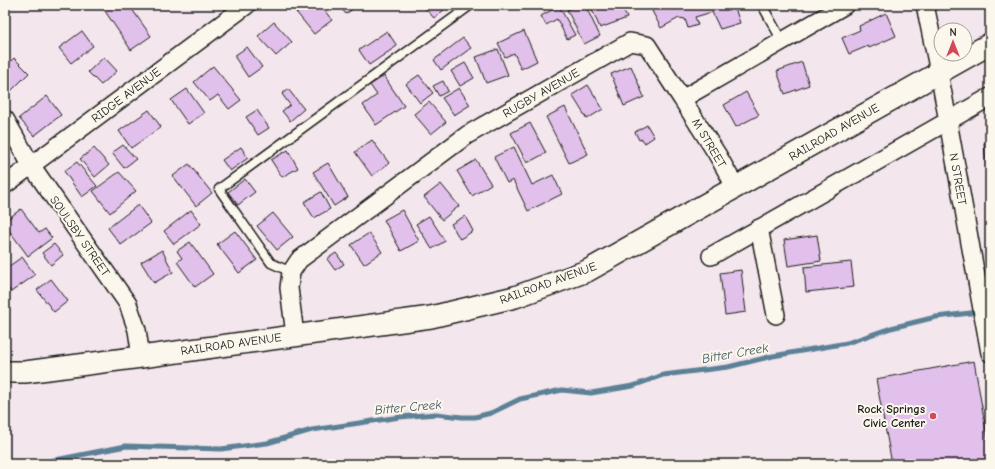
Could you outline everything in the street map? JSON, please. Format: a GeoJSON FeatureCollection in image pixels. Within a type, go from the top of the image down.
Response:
{"type":"FeatureCollection","features":[{"type":"Feature","properties":{"kind":"street","name":"RIDGE AVENUE"},"geometry":{"type":"LineString","coordinates":[[5,185],[247,5]]}},
{"type":"Feature","properties":{"kind":"street"},"geometry":{"type":"LineString","coordinates":[[682,99],[845,5]]}},
{"type":"Feature","properties":{"kind":"street","name":"N STREET"},"geometry":{"type":"LineString","coordinates":[[925,5],[981,274],[990,353]]}},
{"type":"Feature","properties":{"kind":"street","name":"RUGBY AVENUE"},"geometry":{"type":"LineString","coordinates":[[291,272],[299,260],[467,135],[630,42],[647,45],[682,99]]}},
{"type":"Feature","properties":{"kind":"street","name":"RAILROAD AVENUE"},"geometry":{"type":"LineString","coordinates":[[5,372],[25,372],[432,318],[515,297],[587,271],[990,44]]}},
{"type":"Feature","properties":{"kind":"street"},"geometry":{"type":"LineString","coordinates":[[711,256],[990,97]]}},
{"type":"Feature","properties":{"kind":"street","name":"M STREET"},"geometry":{"type":"LineString","coordinates":[[682,99],[717,154],[736,188]]}},
{"type":"Feature","properties":{"kind":"street","name":"SOULSBY STREET"},"geometry":{"type":"LineString","coordinates":[[5,119],[31,166],[128,304],[137,330],[142,357]]}},
{"type":"Feature","properties":{"kind":"street"},"geometry":{"type":"LineString","coordinates":[[759,228],[776,315]]}},
{"type":"Feature","properties":{"kind":"street"},"geometry":{"type":"LineString","coordinates":[[291,272],[289,288],[296,336]]}},
{"type":"Feature","properties":{"kind":"lane"},"geometry":{"type":"LineString","coordinates":[[291,272],[271,263],[219,190],[470,5]]}},
{"type":"Feature","properties":{"kind":"lane"},"geometry":{"type":"LineString","coordinates":[[762,5],[782,41]]}},
{"type":"Feature","properties":{"kind":"building"},"geometry":{"type":"Polygon","coordinates":[[[107,5],[129,5],[151,36],[131,50],[103,8],[107,5]]]}},
{"type":"Feature","properties":{"kind":"building"},"geometry":{"type":"Polygon","coordinates":[[[294,5],[320,5],[332,20],[314,34],[292,7],[294,5]]]}},
{"type":"Feature","properties":{"kind":"building"},"geometry":{"type":"Polygon","coordinates":[[[338,5],[358,5],[346,14],[338,5]]]}},
{"type":"Feature","properties":{"kind":"building"},"geometry":{"type":"Polygon","coordinates":[[[422,5],[450,5],[434,18],[422,5]]]}},
{"type":"Feature","properties":{"kind":"building"},"geometry":{"type":"Polygon","coordinates":[[[577,5],[585,5],[600,36],[584,44],[567,10],[577,5]]]}},
{"type":"Feature","properties":{"kind":"building"},"geometry":{"type":"Polygon","coordinates":[[[590,5],[621,5],[627,18],[600,28],[590,5]]]}},
{"type":"Feature","properties":{"kind":"building"},"geometry":{"type":"Polygon","coordinates":[[[661,5],[734,5],[740,23],[720,29],[712,12],[695,17],[698,25],[688,28],[685,19],[679,18],[661,28],[652,11],[661,5]]]}},
{"type":"Feature","properties":{"kind":"building"},"geometry":{"type":"Polygon","coordinates":[[[559,6],[575,35],[567,39],[557,19],[546,25],[541,16],[559,6]]]}},
{"type":"Feature","properties":{"kind":"building"},"geometry":{"type":"Polygon","coordinates":[[[886,13],[896,36],[869,48],[868,46],[849,54],[842,38],[860,30],[859,26],[886,13]]]}},
{"type":"Feature","properties":{"kind":"building"},"geometry":{"type":"Polygon","coordinates":[[[274,22],[292,42],[276,56],[258,36],[274,22]]]}},
{"type":"Feature","properties":{"kind":"building"},"geometry":{"type":"Polygon","coordinates":[[[82,31],[93,46],[71,63],[59,48],[82,31]]]}},
{"type":"Feature","properties":{"kind":"building"},"geometry":{"type":"Polygon","coordinates":[[[387,31],[397,46],[369,65],[359,50],[387,31]]]}},
{"type":"Feature","properties":{"kind":"building"},"geometry":{"type":"Polygon","coordinates":[[[524,31],[537,61],[521,69],[514,53],[505,57],[498,43],[524,31]]]}},
{"type":"Feature","properties":{"kind":"building"},"geometry":{"type":"Polygon","coordinates":[[[463,38],[471,48],[441,70],[434,60],[463,38]]]}},
{"type":"Feature","properties":{"kind":"building"},"geometry":{"type":"Polygon","coordinates":[[[247,47],[262,67],[248,77],[234,56],[247,47]]]}},
{"type":"Feature","properties":{"kind":"building"},"geometry":{"type":"Polygon","coordinates":[[[498,49],[508,75],[486,83],[476,57],[498,49]]]}},
{"type":"Feature","properties":{"kind":"building"},"geometry":{"type":"Polygon","coordinates":[[[104,57],[117,71],[101,85],[88,72],[104,57]]]}},
{"type":"Feature","properties":{"kind":"building"},"geometry":{"type":"Polygon","coordinates":[[[14,58],[29,73],[10,92],[5,88],[5,67],[14,58]]]}},
{"type":"Feature","properties":{"kind":"building"},"geometry":{"type":"Polygon","coordinates":[[[802,62],[809,85],[785,94],[777,71],[802,62]]]}},
{"type":"Feature","properties":{"kind":"building"},"geometry":{"type":"Polygon","coordinates":[[[465,63],[474,78],[460,86],[451,71],[465,63]]]}},
{"type":"Feature","properties":{"kind":"building"},"geometry":{"type":"Polygon","coordinates":[[[213,66],[241,100],[229,109],[218,95],[210,101],[194,82],[213,66]]]}},
{"type":"Feature","properties":{"kind":"building"},"geometry":{"type":"Polygon","coordinates":[[[631,66],[644,97],[624,106],[611,74],[631,66]]]}},
{"type":"Feature","properties":{"kind":"building"},"geometry":{"type":"Polygon","coordinates":[[[419,75],[433,93],[420,103],[406,84],[419,75]]]}},
{"type":"Feature","properties":{"kind":"building"},"geometry":{"type":"Polygon","coordinates":[[[384,76],[404,106],[376,125],[363,105],[377,95],[370,85],[384,76]]]}},
{"type":"Feature","properties":{"kind":"building"},"geometry":{"type":"Polygon","coordinates":[[[443,81],[448,91],[439,96],[433,86],[443,81]]]}},
{"type":"Feature","properties":{"kind":"building"},"geometry":{"type":"Polygon","coordinates":[[[588,85],[603,109],[587,119],[572,95],[588,85]]]}},
{"type":"Feature","properties":{"kind":"building"},"geometry":{"type":"Polygon","coordinates":[[[459,88],[470,105],[454,115],[442,98],[459,88]]]}},
{"type":"Feature","properties":{"kind":"building"},"geometry":{"type":"Polygon","coordinates":[[[187,89],[204,113],[188,124],[171,100],[187,89]]]}},
{"type":"Feature","properties":{"kind":"building"},"geometry":{"type":"Polygon","coordinates":[[[288,89],[304,109],[290,121],[282,111],[290,105],[282,94],[288,89]]]}},
{"type":"Feature","properties":{"kind":"building"},"geometry":{"type":"Polygon","coordinates":[[[746,92],[759,115],[736,127],[724,105],[746,92]]]}},
{"type":"Feature","properties":{"kind":"building"},"geometry":{"type":"Polygon","coordinates":[[[47,96],[61,115],[34,136],[19,118],[47,96]]]}},
{"type":"Feature","properties":{"kind":"building"},"geometry":{"type":"Polygon","coordinates":[[[429,102],[446,122],[431,134],[414,114],[429,102]]]}},
{"type":"Feature","properties":{"kind":"building"},"geometry":{"type":"Polygon","coordinates":[[[565,107],[588,154],[569,163],[546,117],[565,107]]]}},
{"type":"Feature","properties":{"kind":"building"},"geometry":{"type":"Polygon","coordinates":[[[149,110],[161,127],[131,148],[119,131],[149,110]]]}},
{"type":"Feature","properties":{"kind":"building"},"geometry":{"type":"Polygon","coordinates":[[[257,110],[269,128],[258,135],[246,117],[257,110]]]}},
{"type":"Feature","properties":{"kind":"building"},"geometry":{"type":"Polygon","coordinates":[[[530,123],[546,153],[527,163],[511,133],[530,123]]]}},
{"type":"Feature","properties":{"kind":"building"},"geometry":{"type":"Polygon","coordinates":[[[647,125],[654,137],[645,143],[642,139],[639,140],[635,132],[647,125]]]}},
{"type":"Feature","properties":{"kind":"building"},"geometry":{"type":"Polygon","coordinates":[[[372,140],[389,163],[372,176],[355,152],[372,140]]]}},
{"type":"Feature","properties":{"kind":"building"},"geometry":{"type":"Polygon","coordinates":[[[990,142],[990,167],[986,167],[984,143],[990,142]]]}},
{"type":"Feature","properties":{"kind":"building"},"geometry":{"type":"Polygon","coordinates":[[[123,145],[136,159],[124,168],[112,153],[123,145]]]}},
{"type":"Feature","properties":{"kind":"building"},"geometry":{"type":"Polygon","coordinates":[[[241,147],[248,158],[230,171],[222,160],[241,147]]]}},
{"type":"Feature","properties":{"kind":"building"},"geometry":{"type":"Polygon","coordinates":[[[514,147],[532,185],[553,175],[562,194],[528,211],[513,180],[507,183],[494,157],[514,147]]]}},
{"type":"Feature","properties":{"kind":"building"},"geometry":{"type":"Polygon","coordinates":[[[94,148],[109,165],[95,177],[80,159],[94,148]]]}},
{"type":"Feature","properties":{"kind":"building"},"geometry":{"type":"Polygon","coordinates":[[[288,150],[298,168],[282,177],[271,160],[288,150]]]}},
{"type":"Feature","properties":{"kind":"building"},"geometry":{"type":"Polygon","coordinates":[[[476,160],[491,184],[472,196],[457,171],[476,160]]]}},
{"type":"Feature","properties":{"kind":"building"},"geometry":{"type":"Polygon","coordinates":[[[77,162],[97,186],[82,197],[64,171],[77,162]]]}},
{"type":"Feature","properties":{"kind":"building"},"geometry":{"type":"Polygon","coordinates":[[[328,163],[348,197],[334,206],[313,172],[328,163]]]}},
{"type":"Feature","properties":{"kind":"building"},"geometry":{"type":"Polygon","coordinates":[[[189,164],[212,193],[196,206],[173,176],[189,164]]]}},
{"type":"Feature","properties":{"kind":"building"},"geometry":{"type":"Polygon","coordinates":[[[119,172],[136,191],[110,213],[93,191],[119,172]]]}},
{"type":"Feature","properties":{"kind":"building"},"geometry":{"type":"Polygon","coordinates":[[[245,179],[255,192],[238,205],[228,192],[245,179]]]}},
{"type":"Feature","properties":{"kind":"building"},"geometry":{"type":"Polygon","coordinates":[[[441,184],[459,206],[442,220],[424,197],[441,184]]]}},
{"type":"Feature","properties":{"kind":"building"},"geometry":{"type":"Polygon","coordinates":[[[321,192],[330,209],[314,218],[304,202],[321,192]]]}},
{"type":"Feature","properties":{"kind":"building"},"geometry":{"type":"Polygon","coordinates":[[[138,205],[151,223],[121,245],[108,228],[138,205]]]}},
{"type":"Feature","properties":{"kind":"building"},"geometry":{"type":"Polygon","coordinates":[[[21,209],[39,233],[45,229],[52,238],[28,256],[5,225],[5,221],[21,209]]]}},
{"type":"Feature","properties":{"kind":"building"},"geometry":{"type":"Polygon","coordinates":[[[191,210],[201,224],[174,244],[164,231],[191,210]]]}},
{"type":"Feature","properties":{"kind":"building"},"geometry":{"type":"Polygon","coordinates":[[[402,210],[419,241],[401,251],[384,220],[402,210]]]}},
{"type":"Feature","properties":{"kind":"building"},"geometry":{"type":"Polygon","coordinates":[[[273,213],[293,237],[277,250],[257,226],[273,213]]]}},
{"type":"Feature","properties":{"kind":"building"},"geometry":{"type":"Polygon","coordinates":[[[429,216],[445,241],[432,249],[416,224],[429,216]]]}},
{"type":"Feature","properties":{"kind":"building"},"geometry":{"type":"Polygon","coordinates":[[[465,216],[473,231],[460,239],[451,224],[465,216]]]}},
{"type":"Feature","properties":{"kind":"building"},"geometry":{"type":"Polygon","coordinates":[[[235,231],[257,260],[239,273],[217,244],[235,231]]]}},
{"type":"Feature","properties":{"kind":"building"},"geometry":{"type":"Polygon","coordinates":[[[369,233],[382,252],[364,264],[351,245],[369,233]]]}},
{"type":"Feature","properties":{"kind":"building"},"geometry":{"type":"Polygon","coordinates":[[[817,235],[821,261],[788,266],[784,240],[817,235]]]}},
{"type":"Feature","properties":{"kind":"building"},"geometry":{"type":"Polygon","coordinates":[[[190,242],[213,274],[195,287],[177,262],[182,258],[177,251],[190,242]]]}},
{"type":"Feature","properties":{"kind":"building"},"geometry":{"type":"Polygon","coordinates":[[[54,244],[63,255],[51,265],[42,253],[54,244]]]}},
{"type":"Feature","properties":{"kind":"building"},"geometry":{"type":"Polygon","coordinates":[[[162,250],[173,272],[154,283],[141,262],[162,250]]]}},
{"type":"Feature","properties":{"kind":"building"},"geometry":{"type":"Polygon","coordinates":[[[336,253],[344,264],[335,270],[327,259],[336,253]]]}},
{"type":"Feature","properties":{"kind":"building"},"geometry":{"type":"Polygon","coordinates":[[[22,257],[35,275],[11,292],[5,284],[5,269],[22,257]]]}},
{"type":"Feature","properties":{"kind":"building"},"geometry":{"type":"Polygon","coordinates":[[[851,262],[854,287],[806,292],[804,267],[851,262]]]}},
{"type":"Feature","properties":{"kind":"building"},"geometry":{"type":"Polygon","coordinates":[[[741,270],[746,312],[725,315],[720,273],[741,270]]]}},
{"type":"Feature","properties":{"kind":"building"},"geometry":{"type":"Polygon","coordinates":[[[51,279],[68,301],[54,312],[37,290],[51,279]]]}},
{"type":"Feature","properties":{"kind":"building","name":"Rock Springs Civic Center"},"geometry":{"type":"Polygon","coordinates":[[[974,361],[990,453],[990,464],[892,464],[876,379],[974,361]]]}},
{"type":"Feature","properties":{"kind":"waterway","name":"Bitter Creek"},"geometry":{"type":"LineString","coordinates":[[35,464],[126,446],[221,449],[267,443],[312,430],[400,417],[436,414],[475,417],[491,413],[520,399],[562,390],[591,393],[633,386],[663,375],[728,367],[773,356],[847,343],[891,328],[936,317],[979,312]]}},
{"type":"Feature","properties":{"kind":"place","name":"Rock Springs Civic Center"},"geometry":{"type":"Point","coordinates":[933,416]}}]}
